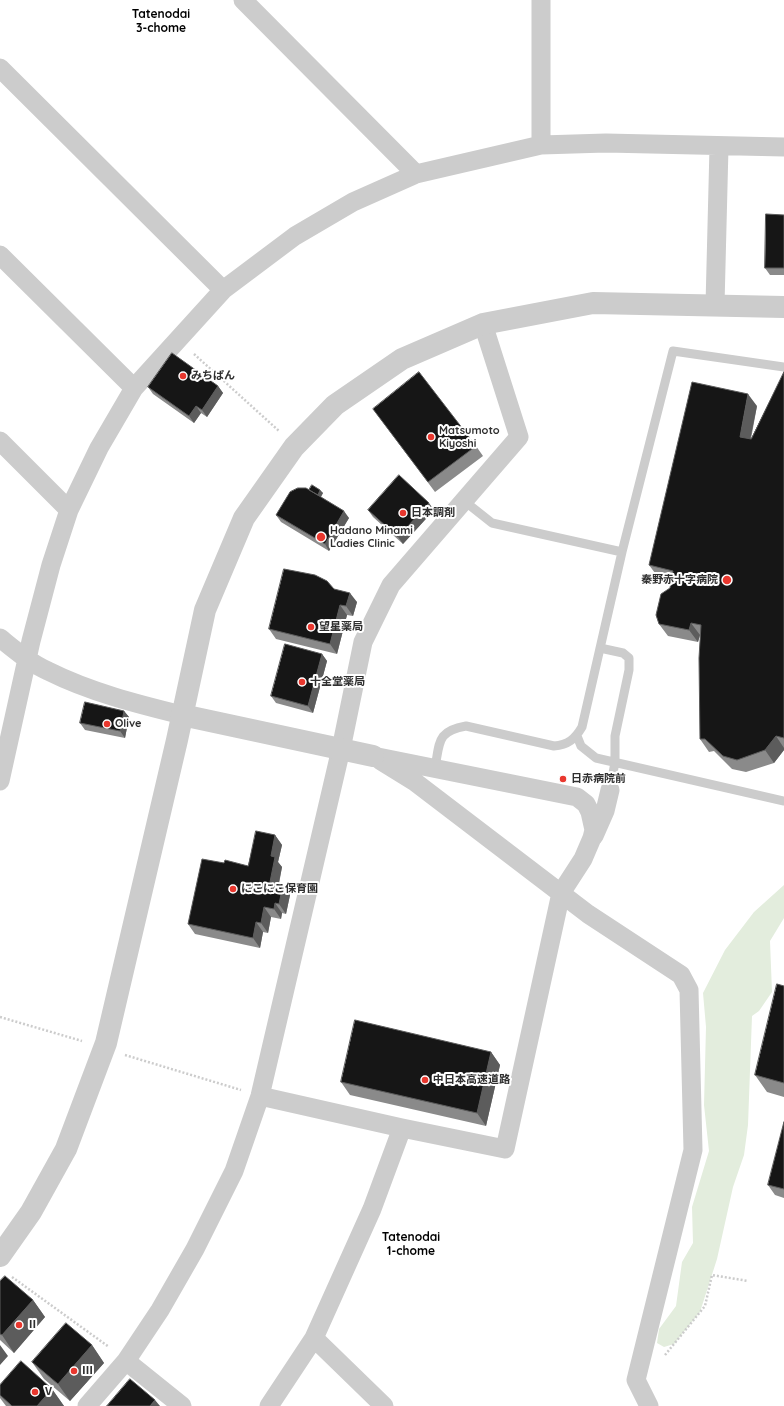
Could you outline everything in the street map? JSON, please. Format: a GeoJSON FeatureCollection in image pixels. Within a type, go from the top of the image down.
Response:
{"type":"FeatureCollection","features":[{"type":"Feature","properties":{"kind":"street"},"geometry":{"type":"LineString","coordinates":[[243,0],[416,174]]}},
{"type":"Feature","properties":{"kind":"street"},"geometry":{"type":"LineString","coordinates":[[541,0],[541,145]]}},
{"type":"Feature","properties":{"kind":"street"},"geometry":{"type":"LineString","coordinates":[[0,68],[223,290]]}},
{"type":"Feature","properties":{"kind":"street"},"geometry":{"type":"LineString","coordinates":[[0,781],[27,659],[51,565],[69,510],[99,448],[134,388],[223,290],[295,236],[353,202],[416,174],[541,145],[606,143],[719,147],[784,147]]}},
{"type":"Feature","properties":{"kind":"street"},"geometry":{"type":"LineString","coordinates":[[715,306],[719,147]]}},
{"type":"Feature","properties":{"kind":"street"},"geometry":{"type":"LineString","coordinates":[[0,256],[134,388]]}},
{"type":"Feature","properties":{"kind":"street"},"geometry":{"type":"LineString","coordinates":[[0,1256],[31,1212],[66,1149],[106,1043],[205,610],[244,518],[294,448],[335,405],[402,359],[483,324],[593,303],[784,307]]}},
{"type":"Feature","properties":{"kind":"street"},"geometry":{"type":"LineString","coordinates":[[87,1406],[126,1361],[160,1310],[195,1249],[234,1171],[260,1096],[341,749],[363,642],[391,585],[519,437],[483,324]]}},
{"type":"Feature","properties":{"kind":"street"},"geometry":{"type":"LineString","coordinates":[[0,441],[69,510]]}},
{"type":"Feature","properties":{"kind":"street"},"geometry":{"type":"LineString","coordinates":[[0,638],[27,659],[48,671],[99,692],[182,715],[373,756],[435,767],[577,797],[586,804],[593,820],[594,830],[589,847]]}},
{"type":"Feature","properties":{"kind":"street"},"geometry":{"type":"LineString","coordinates":[[373,756],[415,782],[588,914],[681,975],[689,990],[693,1150],[636,1380],[643,1403]]}},
{"type":"Feature","properties":{"kind":"street"},"geometry":{"type":"LineString","coordinates":[[260,1096],[402,1128],[505,1149],[561,892],[589,847],[605,811],[610,790]]}},
{"type":"Feature","properties":{"kind":"street"},"geometry":{"type":"LineString","coordinates":[[269,1406],[314,1338],[372,1209],[402,1128]]}},
{"type":"Feature","properties":{"kind":"street"},"geometry":{"type":"LineString","coordinates":[[314,1338],[384,1406]]}},
{"type":"Feature","properties":{"kind":"street"},"geometry":{"type":"LineString","coordinates":[[126,1361],[182,1406]]}},
{"type":"Feature","properties":{"kind":"lane"},"geometry":{"type":"LineString","coordinates":[[435,767],[441,738],[451,729],[466,726],[554,746],[564,745],[577,736],[582,728],[622,552],[673,351],[784,367]]}},
{"type":"Feature","properties":{"kind":"lane"},"geometry":{"type":"LineString","coordinates":[[463,500],[492,524],[622,552]]}},
{"type":"Feature","properties":{"kind":"lane"},"geometry":{"type":"LineString","coordinates":[[600,648],[623,653],[629,658],[629,670],[615,736],[615,762],[610,790]]}},
{"type":"Feature","properties":{"kind":"lane"},"geometry":{"type":"LineString","coordinates":[[577,736],[581,746],[596,758],[784,801]]}},
{"type":"Feature","properties":{"kind":"path"},"geometry":{"type":"LineString","coordinates":[[177,339],[280,432]]}},
{"type":"Feature","properties":{"kind":"path"},"geometry":{"type":"LineString","coordinates":[[0,1017],[85,1042]]}},
{"type":"Feature","properties":{"kind":"path"},"geometry":{"type":"LineString","coordinates":[[124,1055],[260,1096]]}},
{"type":"Feature","properties":{"kind":"path"},"geometry":{"type":"LineString","coordinates":[[662,1359],[705,1306],[712,1275],[748,1281]]}},
{"type":"Feature","properties":{"kind":"path"},"geometry":{"type":"LineString","coordinates":[[12,1277],[126,1361]]}},
{"type":"Feature","properties":{"kind":"green space"},"geometry":{"type":"Polygon","coordinates":[[[784,885],[784,918],[770,941],[772,992],[759,1011],[752,1016],[748,1125],[744,1155],[733,1187],[717,1259],[700,1312],[674,1344],[664,1347],[657,1343],[659,1329],[676,1306],[682,1262],[693,1243],[692,1207],[709,1151],[704,1105],[706,1027],[703,993],[725,950],[754,912],[784,885]]]}},
{"type":"Feature","properties":{"kind":"building"},"geometry":{"type":"Polygon","coordinates":[[[766,214],[784,215],[784,268],[765,268],[766,214]]]}},
{"type":"Feature","properties":{"kind":"building","name":"みちぱん"},"geometry":{"type":"Polygon","coordinates":[[[172,353],[218,386],[202,410],[196,406],[189,416],[148,387],[172,353]]]}},
{"type":"Feature","properties":{"kind":"building","name":"Matsumoto Kiyoshi"},"geometry":{"type":"Polygon","coordinates":[[[419,372],[476,446],[428,482],[373,409],[419,372]]]}},
{"type":"Feature","properties":{"kind":"building","name":"秦野赤十字病院"},"geometry":{"type":"Polygon","coordinates":[[[784,372],[784,738],[776,736],[765,750],[737,760],[723,756],[705,739],[700,739],[699,658],[701,625],[691,623],[689,630],[659,624],[656,615],[661,594],[670,588],[673,571],[649,565],[692,382],[748,394],[740,437],[751,439],[784,372]]]}},
{"type":"Feature","properties":{"kind":"building","name":"日本調剤"},"geometry":{"type":"Polygon","coordinates":[[[399,475],[429,503],[398,537],[368,510],[399,475]]]}},
{"type":"Feature","properties":{"kind":"building"},"geometry":{"type":"Polygon","coordinates":[[[312,485],[320,490],[318,495],[309,490],[312,485]]]}},
{"type":"Feature","properties":{"kind":"building","name":"Hadano Minami Ladies Clinic"},"geometry":{"type":"Polygon","coordinates":[[[298,488],[306,488],[344,511],[325,544],[276,515],[290,492],[298,488]]]}},
{"type":"Feature","properties":{"kind":"building","name":"望星薬局"},"geometry":{"type":"Polygon","coordinates":[[[284,569],[315,575],[327,581],[334,589],[350,593],[346,606],[340,605],[330,644],[269,629],[284,569]]]}},
{"type":"Feature","properties":{"kind":"building","name":"十全堂薬局"},"geometry":{"type":"Polygon","coordinates":[[[285,644],[322,654],[308,706],[271,696],[285,644]]]}},
{"type":"Feature","properties":{"kind":"building","name":"Olive"},"geometry":{"type":"Polygon","coordinates":[[[85,702],[124,711],[120,731],[80,723],[85,702]]]}},
{"type":"Feature","properties":{"kind":"building"},"geometry":{"type":"Polygon","coordinates":[[[256,831],[275,835],[271,856],[275,857],[270,882],[283,885],[279,904],[275,903],[274,909],[264,907],[261,923],[256,922],[253,938],[188,924],[202,859],[224,863],[225,860],[248,866],[256,831]]]}},
{"type":"Feature","properties":{"kind":"building"},"geometry":{"type":"Polygon","coordinates":[[[777,984],[784,986],[784,1083],[755,1075],[777,984]]]}},
{"type":"Feature","properties":{"kind":"building","name":"中日本高速道路"},"geometry":{"type":"Polygon","coordinates":[[[355,1020],[491,1052],[477,1113],[341,1082],[355,1020]]]}},
{"type":"Feature","properties":{"kind":"building"},"geometry":{"type":"Polygon","coordinates":[[[784,1122],[784,1189],[768,1185],[784,1122]]]}},
{"type":"Feature","properties":{"kind":"building"},"geometry":{"type":"Polygon","coordinates":[[[5,1276],[33,1300],[2,1335],[0,1334],[0,1281],[5,1276]]]}},
{"type":"Feature","properties":{"kind":"building"},"geometry":{"type":"Polygon","coordinates":[[[66,1323],[92,1345],[58,1384],[32,1362],[66,1323]]]}},
{"type":"Feature","properties":{"kind":"building"},"geometry":{"type":"Polygon","coordinates":[[[21,1361],[52,1389],[37,1406],[12,1406],[0,1395],[0,1385],[21,1361]]]}},
{"type":"Feature","properties":{"kind":"building"},"geometry":{"type":"Polygon","coordinates":[[[130,1379],[155,1400],[150,1406],[107,1406],[130,1379]]]}},
{"type":"Feature","properties":{"kind":"place","name":"みちぱん"},"geometry":{"type":"Point","coordinates":[183,376]}},
{"type":"Feature","properties":{"kind":"place","name":"Matsumoto Kiyoshi"},"geometry":{"type":"Point","coordinates":[431,437]}},
{"type":"Feature","properties":{"kind":"place","name":"日本調剤"},"geometry":{"type":"Point","coordinates":[403,513]}},
{"type":"Feature","properties":{"kind":"place","name":"Hadano Minami Ladies Clinic"},"geometry":{"type":"Point","coordinates":[321,537]}},
{"type":"Feature","properties":{"kind":"place","name":"秦野赤十字病院"},"geometry":{"type":"Point","coordinates":[727,580]}},
{"type":"Feature","properties":{"kind":"place","name":"望星薬局"},"geometry":{"type":"Point","coordinates":[311,627]}},
{"type":"Feature","properties":{"kind":"place","name":"十全堂薬局"},"geometry":{"type":"Point","coordinates":[302,682]}},
{"type":"Feature","properties":{"kind":"place","name":"Olive"},"geometry":{"type":"Point","coordinates":[107,724]}},
{"type":"Feature","properties":{"kind":"place","name":"日赤病院前"},"geometry":{"type":"Point","coordinates":[563,779]}},
{"type":"Feature","properties":{"kind":"place","name":"にこにこ保育園"},"geometry":{"type":"Point","coordinates":[233,889]}},
{"type":"Feature","properties":{"kind":"place","name":"中日本高速道路"},"geometry":{"type":"Point","coordinates":[425,1080]}},
{"type":"Feature","properties":{"kind":"place","name":"Ⅱ"},"geometry":{"type":"Point","coordinates":[19,1325]}},
{"type":"Feature","properties":{"kind":"place","name":"Ⅲ"},"geometry":{"type":"Point","coordinates":[74,1371]}},
{"type":"Feature","properties":{"kind":"place","name":"Ⅴ"},"geometry":{"type":"Point","coordinates":[35,1392]}},
{"type":"Feature","properties":{"kind":"district","name":"Tatenodai 3-chome"},"geometry":{"type":"Point","coordinates":[161,21]}},
{"type":"Feature","properties":{"kind":"district","name":"Tatenodai 1-chome"},"geometry":{"type":"Point","coordinates":[411,1244]}}]}
